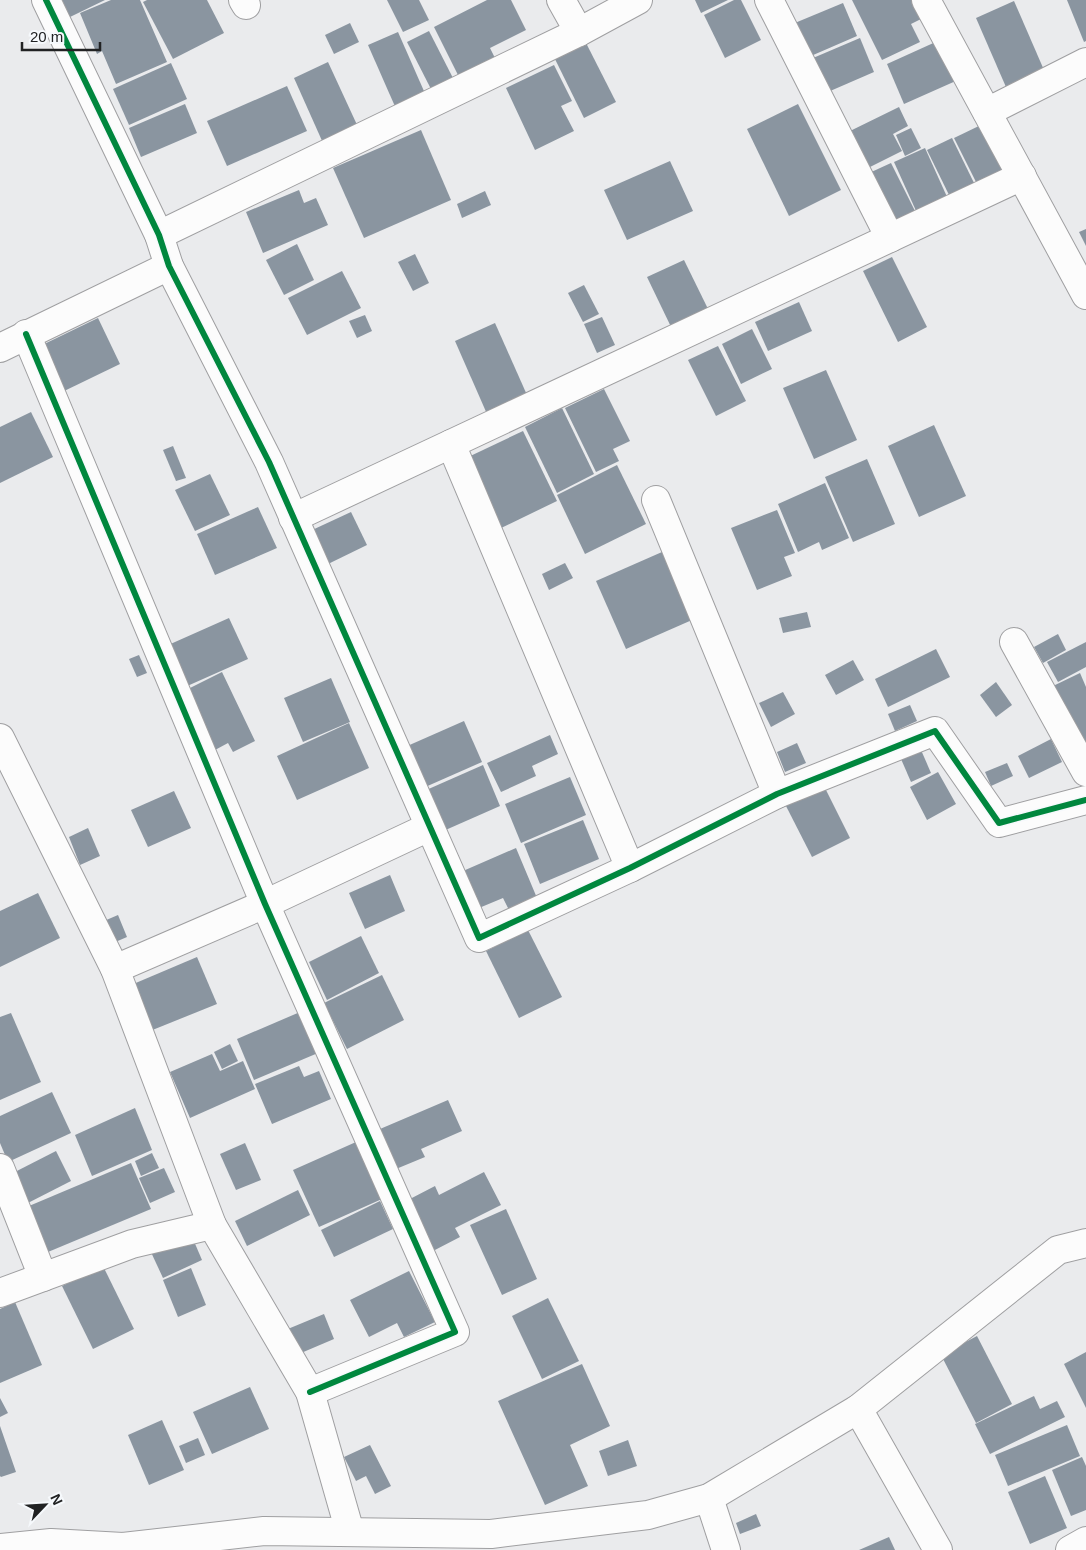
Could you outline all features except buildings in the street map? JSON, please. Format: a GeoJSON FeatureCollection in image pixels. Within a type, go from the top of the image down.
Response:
{"type":"FeatureCollection","features":[{"type":"Feature","properties":{"kind":"street"},"geometry":{"type":"LineString","coordinates":[[46,0],[159,235],[169,266],[269,462],[479,938],[630,868],[777,794],[935,731],[999,823],[1086,800]]}},
{"type":"Feature","properties":{"kind":"street"},"geometry":{"type":"LineString","coordinates":[[561,0],[579,32]]}},
{"type":"Feature","properties":{"kind":"street"},"geometry":{"type":"LineString","coordinates":[[159,235],[579,32],[638,0]]}},
{"type":"Feature","properties":{"kind":"street"},"geometry":{"type":"LineString","coordinates":[[769,0],[890,238]]}},
{"type":"Feature","properties":{"kind":"street"},"geometry":{"type":"LineString","coordinates":[[926,0],[1086,295]]}},
{"type":"Feature","properties":{"kind":"street"},"geometry":{"type":"LineString","coordinates":[[987,112],[1086,62]]}},
{"type":"Feature","properties":{"kind":"street"},"geometry":{"type":"LineString","coordinates":[[293,518],[1022,176]]}},
{"type":"Feature","properties":{"kind":"street"},"geometry":{"type":"LineString","coordinates":[[0,348],[169,266]]}},
{"type":"Feature","properties":{"kind":"street"},"geometry":{"type":"LineString","coordinates":[[26,334],[265,904],[455,1332],[310,1392]]}},
{"type":"Feature","properties":{"kind":"street"},"geometry":{"type":"LineString","coordinates":[[451,444],[630,868]]}},
{"type":"Feature","properties":{"kind":"street"},"geometry":{"type":"LineString","coordinates":[[656,500],[777,794]]}},
{"type":"Feature","properties":{"kind":"street"},"geometry":{"type":"LineString","coordinates":[[1014,642],[1086,772]]}},
{"type":"Feature","properties":{"kind":"street"},"geometry":{"type":"LineString","coordinates":[[3,751],[115,968],[212,1225],[310,1392],[350,1532]]}},
{"type":"Feature","properties":{"kind":"street"},"geometry":{"type":"LineString","coordinates":[[115,968],[265,904],[430,827]]}},
{"type":"Feature","properties":{"kind":"street"},"geometry":{"type":"LineString","coordinates":[[0,1168],[43,1277]]}},
{"type":"Feature","properties":{"kind":"street"},"geometry":{"type":"LineString","coordinates":[[0,1293],[132,1244],[212,1225]]}},
{"type":"Feature","properties":{"kind":"street"},"geometry":{"type":"LineString","coordinates":[[0,1548],[51,1543],[124,1548],[264,1531],[490,1534],[648,1514],[709,1498],[858,1409],[1058,1250],[1086,1243]]}},
{"type":"Feature","properties":{"kind":"street"},"geometry":{"type":"LineString","coordinates":[[858,1409],[938,1550]]}},
{"type":"Feature","properties":{"kind":"street"},"geometry":{"type":"LineString","coordinates":[[709,1498],[726,1550]]}},
{"type":"Feature","properties":{"kind":"street"},"geometry":{"type":"LineString","coordinates":[[1070,1550],[1086,1541]]}},
{"type":"Feature","properties":{"kind":"cycle path"},"geometry":{"type":"LineString","coordinates":[[46,0],[159,235],[169,266],[269,462],[479,938],[630,868],[777,794],[935,731],[999,823],[1086,800]]}},
{"type":"Feature","properties":{"kind":"cycle path"},"geometry":{"type":"LineString","coordinates":[[26,334],[265,904],[455,1332],[310,1392]]}}]}
